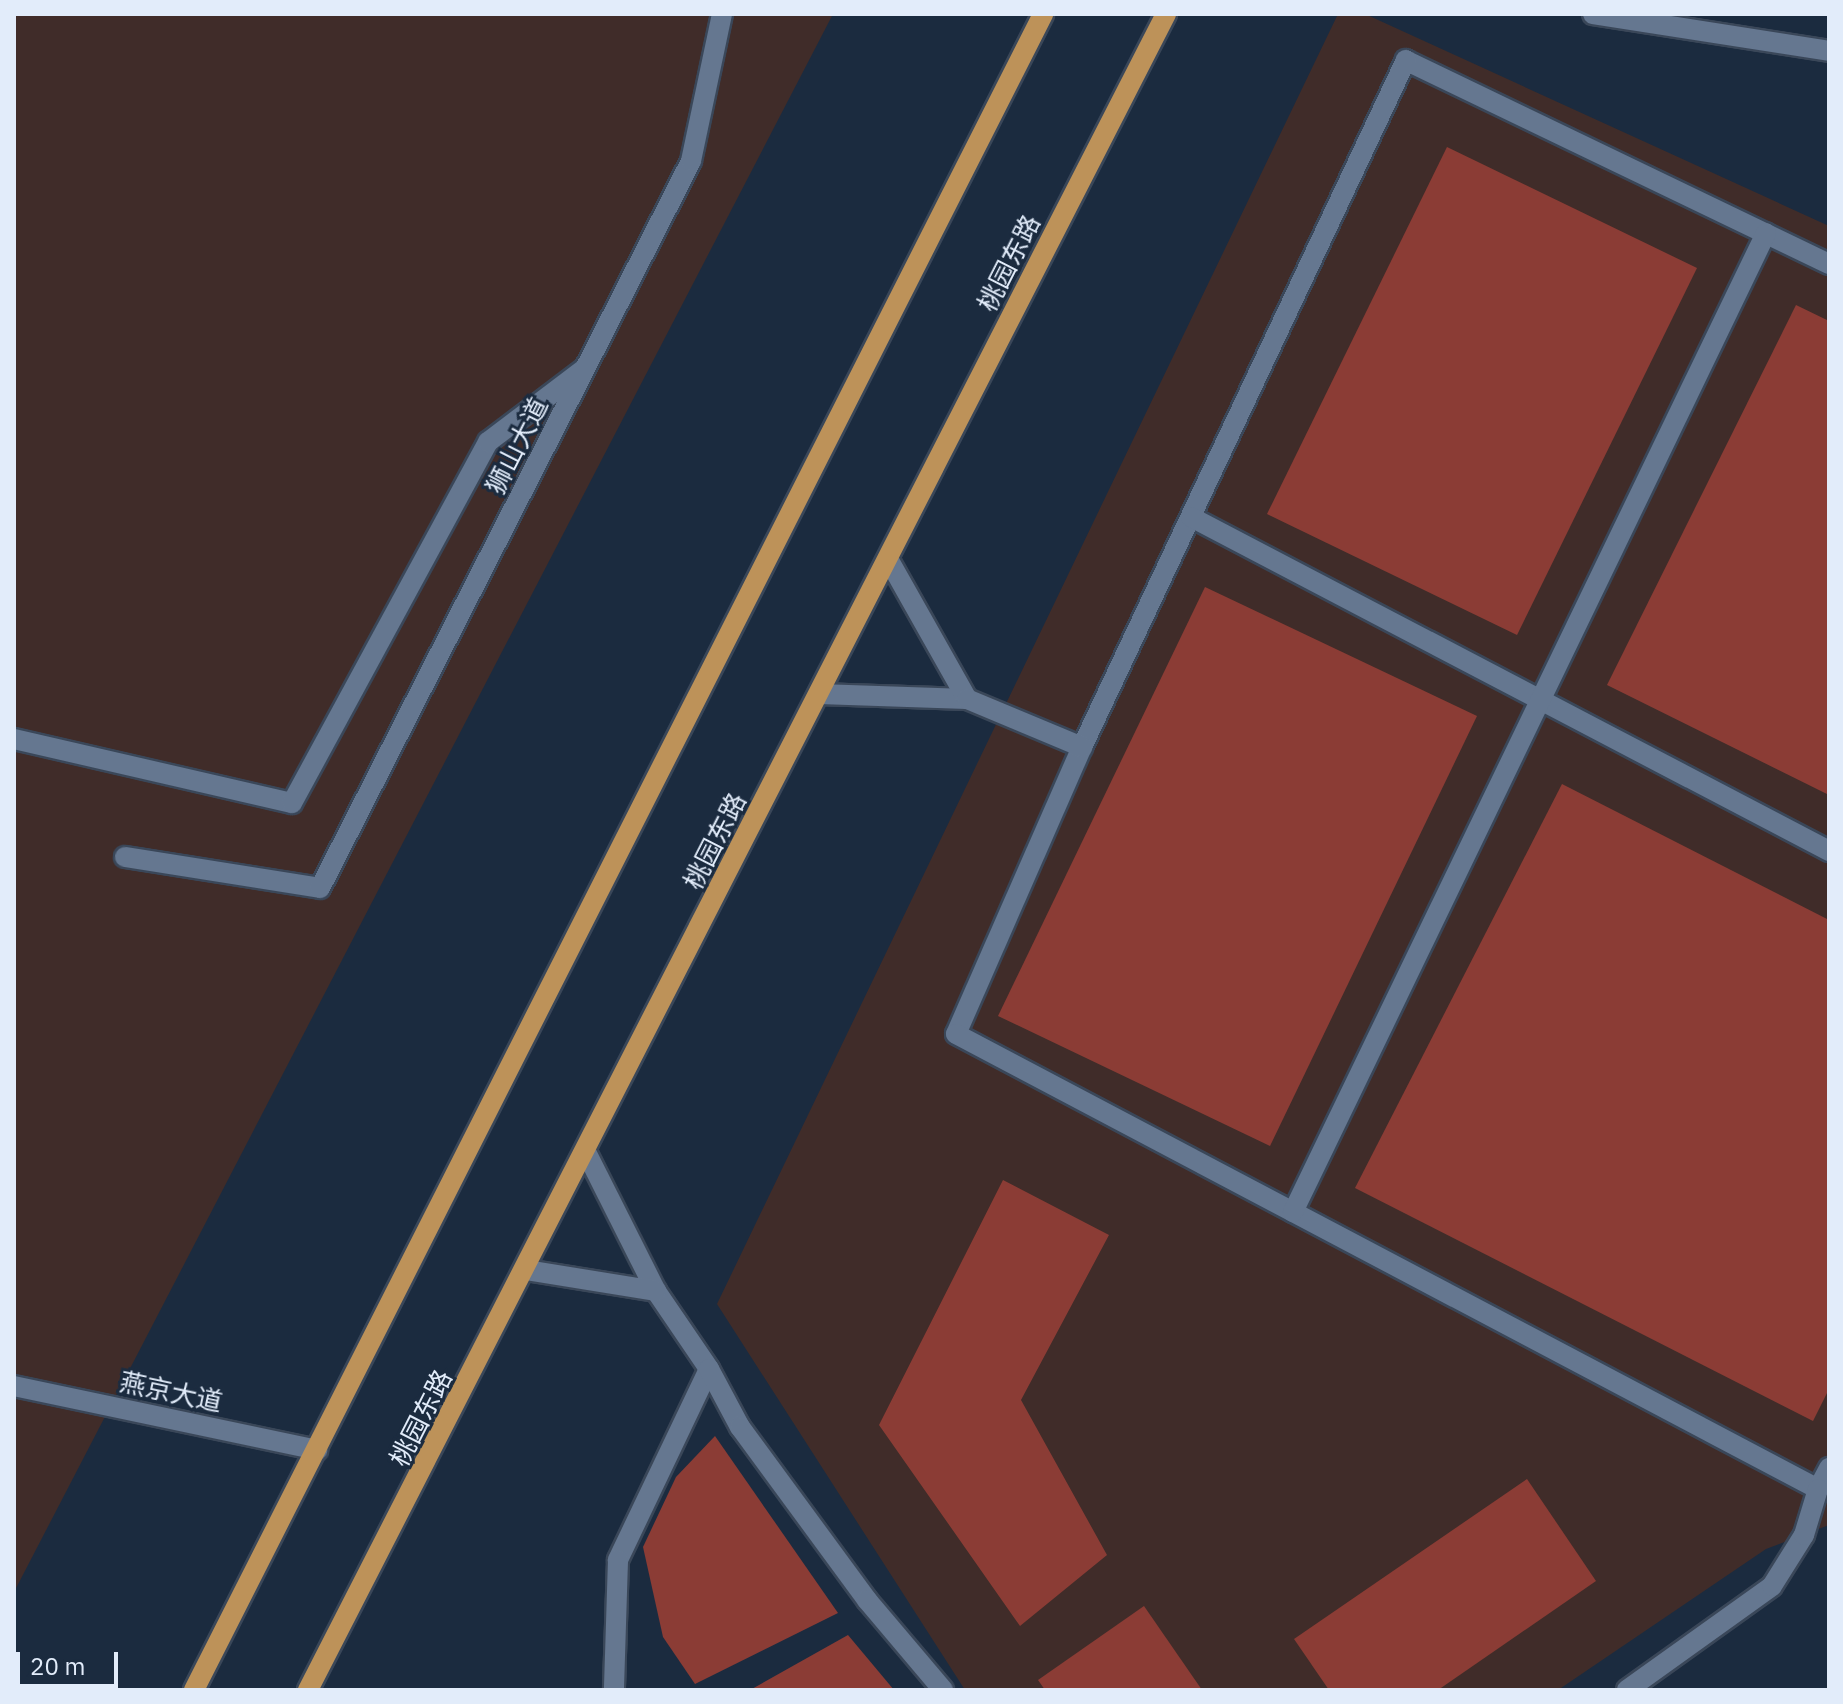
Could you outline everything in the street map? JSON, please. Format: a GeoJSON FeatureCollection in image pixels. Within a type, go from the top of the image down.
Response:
{"type":"FeatureCollection","features":[{"type":"Feature","properties":{"kind":"main road"},"geometry":{"type":"LineString","coordinates":[[194,1690],[1043,14]]}},
{"type":"Feature","properties":{"kind":"main road","name":"桃园东路"},"geometry":{"type":"LineString","coordinates":[[308,1690],[526,1270],[1166,14]]}},
{"type":"Feature","properties":{"kind":"street","name":"狮山大道"},"geometry":{"type":"LineString","coordinates":[[125,857],[320,888],[691,161],[722,14]]}},
{"type":"Feature","properties":{"kind":"street"},"geometry":{"type":"LineString","coordinates":[[1593,14],[1829,51]]}},
{"type":"Feature","properties":{"kind":"street"},"geometry":{"type":"LineString","coordinates":[[1818,1489],[956,1034],[1082,747],[1406,60],[1829,264]]}},
{"type":"Feature","properties":{"kind":"street"},"geometry":{"type":"LineString","coordinates":[[1293,1212],[1766,233]]}},
{"type":"Feature","properties":{"kind":"street"},"geometry":{"type":"LineString","coordinates":[[14,739],[292,803],[488,442],[586,367]]}},
{"type":"Feature","properties":{"kind":"street"},"geometry":{"type":"LineString","coordinates":[[1191,517],[1829,851]]}},
{"type":"Feature","properties":{"kind":"street"},"geometry":{"type":"LineString","coordinates":[[888,559],[967,699]]}},
{"type":"Feature","properties":{"kind":"street"},"geometry":{"type":"LineString","coordinates":[[819,694],[967,699],[1082,747]]}},
{"type":"Feature","properties":{"kind":"street"},"geometry":{"type":"LineString","coordinates":[[586,1152],[656,1291],[709,1369],[740,1427],[867,1600],[943,1690]]}},
{"type":"Feature","properties":{"kind":"street"},"geometry":{"type":"LineString","coordinates":[[526,1270],[656,1291]]}},
{"type":"Feature","properties":{"kind":"street"},"geometry":{"type":"LineString","coordinates":[[614,1690],[618,1560],[709,1369]]}},
{"type":"Feature","properties":{"kind":"street","name":"燕京大道"},"geometry":{"type":"LineString","coordinates":[[14,1386],[317,1450]]}},
{"type":"Feature","properties":{"kind":"street"},"geometry":{"type":"LineString","coordinates":[[1627,1690],[1772,1586],[1804,1535],[1818,1489],[1829,1468]]}},
{"type":"Feature","properties":{"kind":"shaded area"},"geometry":{"type":"Polygon","coordinates":[[[14,14],[833,14],[14,1592],[14,14]]]}},
{"type":"Feature","properties":{"kind":"shaded area"},"geometry":{"type":"Polygon","coordinates":[[[1338,14],[1365,14],[1829,226],[1829,1525],[1766,1549],[1558,1690],[965,1690],[717,1304],[1338,14]]]}},
{"type":"Feature","properties":{"kind":"building"},"geometry":{"type":"Polygon","coordinates":[[[1447,147],[1697,268],[1517,635],[1267,514],[1447,147]]]}},
{"type":"Feature","properties":{"kind":"building"},"geometry":{"type":"Polygon","coordinates":[[[1796,305],[1829,321],[1829,795],[1607,685],[1796,305]]]}},
{"type":"Feature","properties":{"kind":"building"},"geometry":{"type":"Polygon","coordinates":[[[1205,587],[1477,716],[1270,1146],[998,1016],[1205,587]]]}},
{"type":"Feature","properties":{"kind":"building"},"geometry":{"type":"Polygon","coordinates":[[[1562,784],[1829,920],[1829,1389],[1813,1421],[1355,1188],[1562,784]]]}},
{"type":"Feature","properties":{"kind":"building"},"geometry":{"type":"Polygon","coordinates":[[[1003,1180],[1109,1235],[1021,1400],[1107,1555],[1020,1626],[879,1425],[1003,1180]]]}},
{"type":"Feature","properties":{"kind":"building"},"geometry":{"type":"Polygon","coordinates":[[[715,1436],[838,1613],[695,1684],[663,1637],[643,1547],[676,1477],[715,1436]]]}},
{"type":"Feature","properties":{"kind":"building"},"geometry":{"type":"Polygon","coordinates":[[[1527,1479],[1596,1581],[1438,1690],[1329,1690],[1294,1639],[1527,1479]]]}},
{"type":"Feature","properties":{"kind":"building"},"geometry":{"type":"Polygon","coordinates":[[[1144,1606],[1202,1690],[1045,1690],[1038,1680],[1144,1606]]]}},
{"type":"Feature","properties":{"kind":"building"},"geometry":{"type":"Polygon","coordinates":[[[848,1635],[894,1690],[750,1690],[848,1635]]]}}]}
